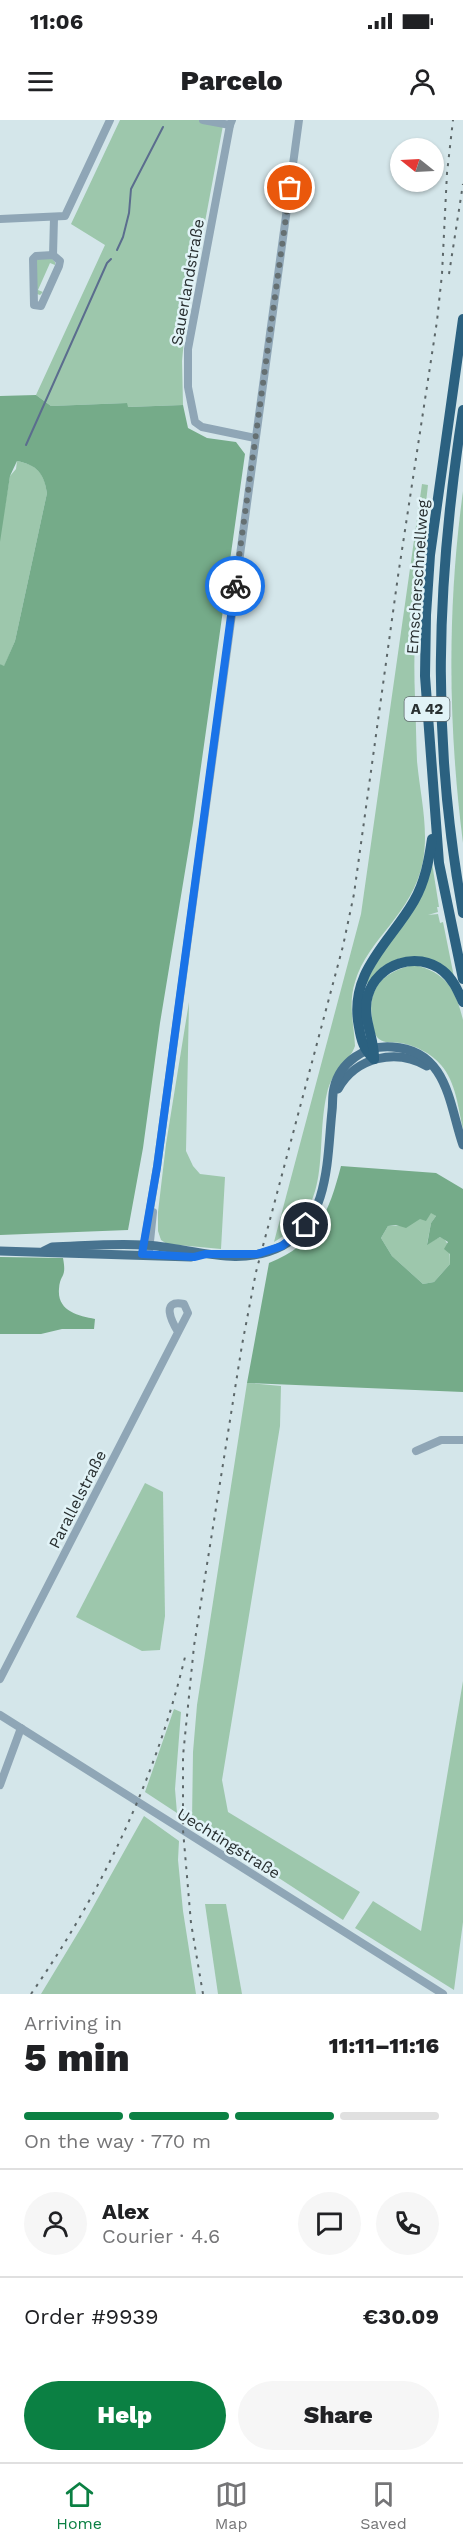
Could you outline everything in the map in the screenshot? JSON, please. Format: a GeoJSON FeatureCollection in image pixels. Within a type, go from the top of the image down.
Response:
{"type":"FeatureCollection","features":[{"type":"Feature","properties":{"kind":"highway","name":"Emscherschnellweg"},"geometry":{"type":"LineString","coordinates":[[463,319],[443,455],[426,615],[425,676],[439,863],[463,979]]}},
{"type":"Feature","properties":{"kind":"highway","name":"Emscherschnellweg"},"geometry":{"type":"LineString","coordinates":[[463,410],[444,555],[440,653],[442,756],[454,864],[463,913]]}},
{"type":"Feature","properties":{"kind":"highway"},"geometry":{"type":"LineString","coordinates":[[371,1053],[357,1016],[361,981],[368,965],[404,916],[419,891],[431,849],[434,802]]}},
{"type":"Feature","properties":{"kind":"highway"},"geometry":{"type":"LineString","coordinates":[[371,1053],[366,1001],[375,981],[392,966],[413,961],[434,966],[451,980],[463,1002]]}},
{"type":"Feature","properties":{"kind":"main road"},"geometry":{"type":"LineString","coordinates":[[0,1251],[44,1251],[52,1247],[257,1254],[282,1246],[294,1238],[313,1216],[321,1196],[334,1089],[340,1073],[351,1060],[371,1053],[398,1047],[413,1052],[433,1066],[442,1079],[453,1104],[463,1145]]}},
{"type":"Feature","properties":{"kind":"street"},"geometry":{"type":"LineString","coordinates":[[0,219],[62,218],[67,214],[110,120]]}},
{"type":"Feature","properties":{"kind":"street"},"geometry":{"type":"LineString","coordinates":[[203,120],[231,122]]}},
{"type":"Feature","properties":{"kind":"street"},"geometry":{"type":"LineString","coordinates":[[146,1250],[299,120]]}},
{"type":"Feature","properties":{"kind":"street","name":"Sauerlandstraße"},"geometry":{"type":"LineString","coordinates":[[231,122],[191,328],[188,349],[188,387],[195,422],[202,427],[255,438]]}},
{"type":"Feature","properties":{"kind":"street"},"geometry":{"type":"LineString","coordinates":[[53,255],[54,218]]}},
{"type":"Feature","properties":{"kind":"street"},"geometry":{"type":"LineString","coordinates":[[53,255],[60,261],[59,266],[41,306],[34,305],[33,259],[36,256],[53,255]]}},
{"type":"Feature","properties":{"kind":"street","name":"Parallelstraße"},"geometry":{"type":"LineString","coordinates":[[0,1679],[178,1332]]}},
{"type":"Feature","properties":{"kind":"street"},"geometry":{"type":"LineString","coordinates":[[416,1451],[441,1440],[463,1440]]}},
{"type":"Feature","properties":{"kind":"street","name":"Uechtingstraße"},"geometry":{"type":"LineString","coordinates":[[0,1715],[443,1994]]}},
{"type":"Feature","properties":{"kind":"street"},"geometry":{"type":"LineString","coordinates":[[0,1785],[21,1728]]}},
{"type":"Feature","properties":{"kind":"green space"},"geometry":{"type":"Polygon","coordinates":[[[120,120],[224,120],[185,329],[182,361],[183,405],[127,407],[127,403],[51,406],[36,395],[105,245],[71,224],[120,120]]]}},
{"type":"Feature","properties":{"kind":"green space"},"geometry":{"type":"Polygon","coordinates":[[[38,259],[52,259],[55,262],[55,265],[50,263],[38,290],[43,292],[40,295],[37,294],[35,262],[38,259]]]}},
{"type":"Feature","properties":{"kind":"green space"},"geometry":{"type":"Polygon","coordinates":[[[36,395],[51,406],[127,403],[128,407],[183,405],[188,428],[207,438],[236,442],[245,454],[193,823],[160,1023],[143,1148],[128,1230],[0,1235],[0,664],[4,666],[15,641],[47,493],[44,480],[38,471],[30,465],[17,461],[10,476],[0,542],[0,396],[36,395]]]}},
{"type":"Feature","properties":{"kind":"green space"},"geometry":{"type":"Polygon","coordinates":[[[17,461],[30,465],[38,471],[44,480],[47,493],[15,641],[4,667],[0,664],[0,535],[10,476],[16,469],[17,461]]]}},
{"type":"Feature","properties":{"kind":"green space"},"geometry":{"type":"Polygon","coordinates":[[[422,484],[428,485],[417,591],[414,671],[417,761],[425,824],[423,861],[418,880],[410,896],[361,966],[355,982],[352,1006],[355,1046],[333,1077],[327,1093],[323,1114],[321,1156],[314,1194],[306,1212],[293,1228],[274,1242],[361,914],[422,484]]]}},
{"type":"Feature","properties":{"kind":"green space"},"geometry":{"type":"Polygon","coordinates":[[[463,491],[463,843],[454,755],[451,667],[454,579],[463,491]]]}},
{"type":"Feature","properties":{"kind":"green space"},"geometry":{"type":"Polygon","coordinates":[[[432,863],[439,907],[437,907],[438,912],[428,915],[438,914],[440,923],[443,922],[454,977],[400,958],[382,967],[367,984],[368,978],[432,863]]]}},
{"type":"Feature","properties":{"kind":"green space"},"geometry":{"type":"Polygon","coordinates":[[[414,965],[434,972],[442,978],[453,991],[460,1009],[463,1020],[463,1129],[453,1087],[441,1065],[423,1051],[401,1043],[384,1042],[374,1032],[371,1007],[375,989],[394,971],[414,965]]]}},
{"type":"Feature","properties":{"kind":"green space"},"geometry":{"type":"Polygon","coordinates":[[[189,1002],[186,1151],[193,1166],[200,1174],[225,1177],[221,1249],[167,1244],[161,1240],[158,1231],[166,1144],[189,1002]]]}},
{"type":"Feature","properties":{"kind":"green space"},"geometry":{"type":"Polygon","coordinates":[[[341,1166],[436,1173],[463,1189],[463,1392],[247,1383],[269,1263],[299,1246],[310,1236],[326,1212],[341,1166]],[[431,1213],[426,1221],[420,1219],[406,1228],[396,1225],[388,1226],[381,1238],[392,1256],[423,1284],[434,1282],[450,1264],[450,1254],[444,1249],[448,1242],[440,1237],[427,1245],[431,1223],[436,1216],[431,1213]]]}},
{"type":"Feature","properties":{"kind":"green space"},"geometry":{"type":"Polygon","coordinates":[[[431,1212],[436,1216],[431,1223],[427,1244],[440,1237],[446,1241],[450,1264],[434,1282],[423,1284],[392,1256],[381,1238],[388,1226],[408,1225],[431,1212]]]}},
{"type":"Feature","properties":{"kind":"green space"},"geometry":{"type":"Polygon","coordinates":[[[0,1257],[63,1258],[64,1273],[59,1289],[61,1303],[76,1314],[95,1319],[94,1329],[62,1329],[41,1334],[0,1334],[0,1257]]]}},
{"type":"Feature","properties":{"kind":"green space"},"geometry":{"type":"Polygon","coordinates":[[[247,1383],[281,1386],[280,1426],[222,1780],[228,1812],[360,1892],[343,1920],[192,1821],[193,1752],[197,1705],[247,1383]]]}},
{"type":"Feature","properties":{"kind":"green space"},"geometry":{"type":"Polygon","coordinates":[[[145,1483],[163,1492],[165,1616],[160,1650],[142,1651],[76,1617],[145,1483]]]}},
{"type":"Feature","properties":{"kind":"green space"},"geometry":{"type":"Polygon","coordinates":[[[463,1681],[463,1922],[454,1990],[355,1928],[373,1901],[421,1931],[463,1681]]]}},
{"type":"Feature","properties":{"kind":"green space"},"geometry":{"type":"Polygon","coordinates":[[[174,1709],[181,1712],[175,1789],[177,1813],[145,1792],[174,1709]]]}},
{"type":"Feature","properties":{"kind":"green space"},"geometry":{"type":"Polygon","coordinates":[[[144,1816],[179,1841],[178,1860],[183,1911],[196,1994],[41,1994],[84,1923],[144,1816]]]}},
{"type":"Feature","properties":{"kind":"green space"},"geometry":{"type":"Polygon","coordinates":[[[205,1904],[226,1904],[242,1994],[218,1994],[205,1904]]]}},
{"type":"Feature","properties":{"kind":"waterway"},"geometry":{"type":"LineString","coordinates":[[117,250],[129,213],[131,189],[163,127]]}},
{"type":"Feature","properties":{"kind":"waterway"},"geometry":{"type":"LineString","coordinates":[[26,445],[107,263],[111,259]]}},
{"type":"Feature","properties":{"kind":"railway"},"geometry":{"type":"LineString","coordinates":[[203,1994],[191,1923],[183,1830],[183,1756],[194,1646],[242,1345],[256,1272],[343,946],[354,894],[398,576],[437,321],[453,120]]}},
{"type":"Feature","properties":{"kind":"railway"},"geometry":{"type":"LineString","coordinates":[[449,274],[463,184]]}},
{"type":"Feature","properties":{"kind":"railway"},"geometry":{"type":"LineString","coordinates":[[31,1994],[81,1915],[124,1833],[159,1746],[185,1657]]}},
{"type":"Feature","properties":{"kind":"way so far"},"geometry":{"type":"LineString","coordinates":[[235,586],[290,188]]}},
{"type":"Feature","properties":{"kind":"route"},"geometry":{"type":"LineString","coordinates":[[235,586],[157,1167],[142,1254],[194,1257],[206,1254],[248,1256],[282,1246],[294,1238],[306,1225]]}}]}
